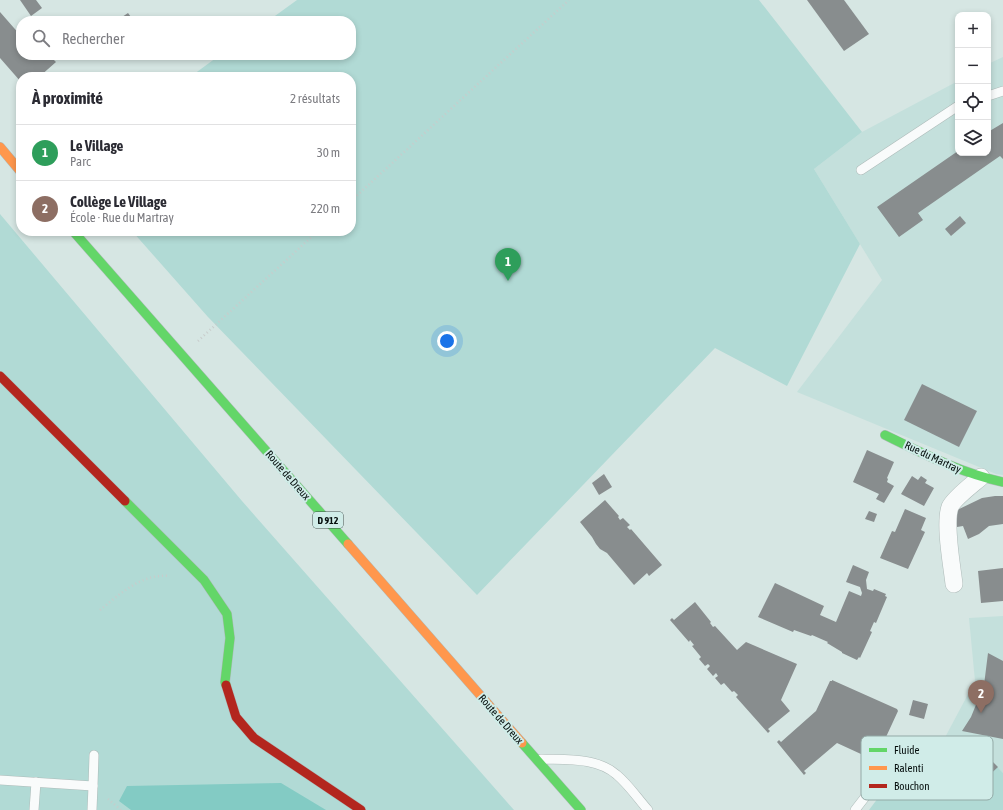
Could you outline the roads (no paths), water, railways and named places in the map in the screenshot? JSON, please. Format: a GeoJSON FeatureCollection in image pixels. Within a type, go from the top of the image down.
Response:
{"type":"FeatureCollection","features":[{"type":"Feature","properties":{"kind":"main road"},"geometry":{"type":"LineString","coordinates":[[0,148],[16,166]]}},
{"type":"Feature","properties":{"kind":"main road","name":"Route de Dreux"},"geometry":{"type":"LineString","coordinates":[[77,236],[581,810]]}},
{"type":"Feature","properties":{"kind":"main road"},"geometry":{"type":"LineString","coordinates":[[0,376],[204,580],[227,614],[230,638],[225,682],[236,717],[254,738],[361,810]]}},
{"type":"Feature","properties":{"kind":"main road","name":"Rue du Martray"},"geometry":{"type":"LineString","coordinates":[[885,435],[957,470],[1003,482]]}},
{"type":"Feature","properties":{"kind":"street","name":"Rue du Martray"},"geometry":{"type":"LineString","coordinates":[[954,584],[948,523],[951,507],[965,491],[981,477]]}},
{"type":"Feature","properties":{"kind":"lane"},"geometry":{"type":"LineString","coordinates":[[991,95],[1003,90]]}},
{"type":"Feature","properties":{"kind":"lane"},"geometry":{"type":"LineString","coordinates":[[861,170],[955,108]]}},
{"type":"Feature","properties":{"kind":"lane"},"geometry":{"type":"LineString","coordinates":[[92,810],[94,755]]}},
{"type":"Feature","properties":{"kind":"lane"},"geometry":{"type":"LineString","coordinates":[[536,758],[583,761],[600,764],[617,775],[648,810]]}},
{"type":"Feature","properties":{"kind":"lane"},"geometry":{"type":"LineString","coordinates":[[0,780],[93,786]]}},
{"type":"Feature","properties":{"kind":"lane"},"geometry":{"type":"LineString","coordinates":[[34,810],[36,782]]}},
{"type":"Feature","properties":{"kind":"lane"},"geometry":{"type":"LineString","coordinates":[[854,810],[862,800]]}},
{"type":"Feature","properties":{"kind":"place","name":"Le Village"},"geometry":{"type":"Point","coordinates":[508,281]}},
{"type":"Feature","properties":{"kind":"place","name":"Collège Le Village"},"geometry":{"type":"Point","coordinates":[981,713]}}]}
